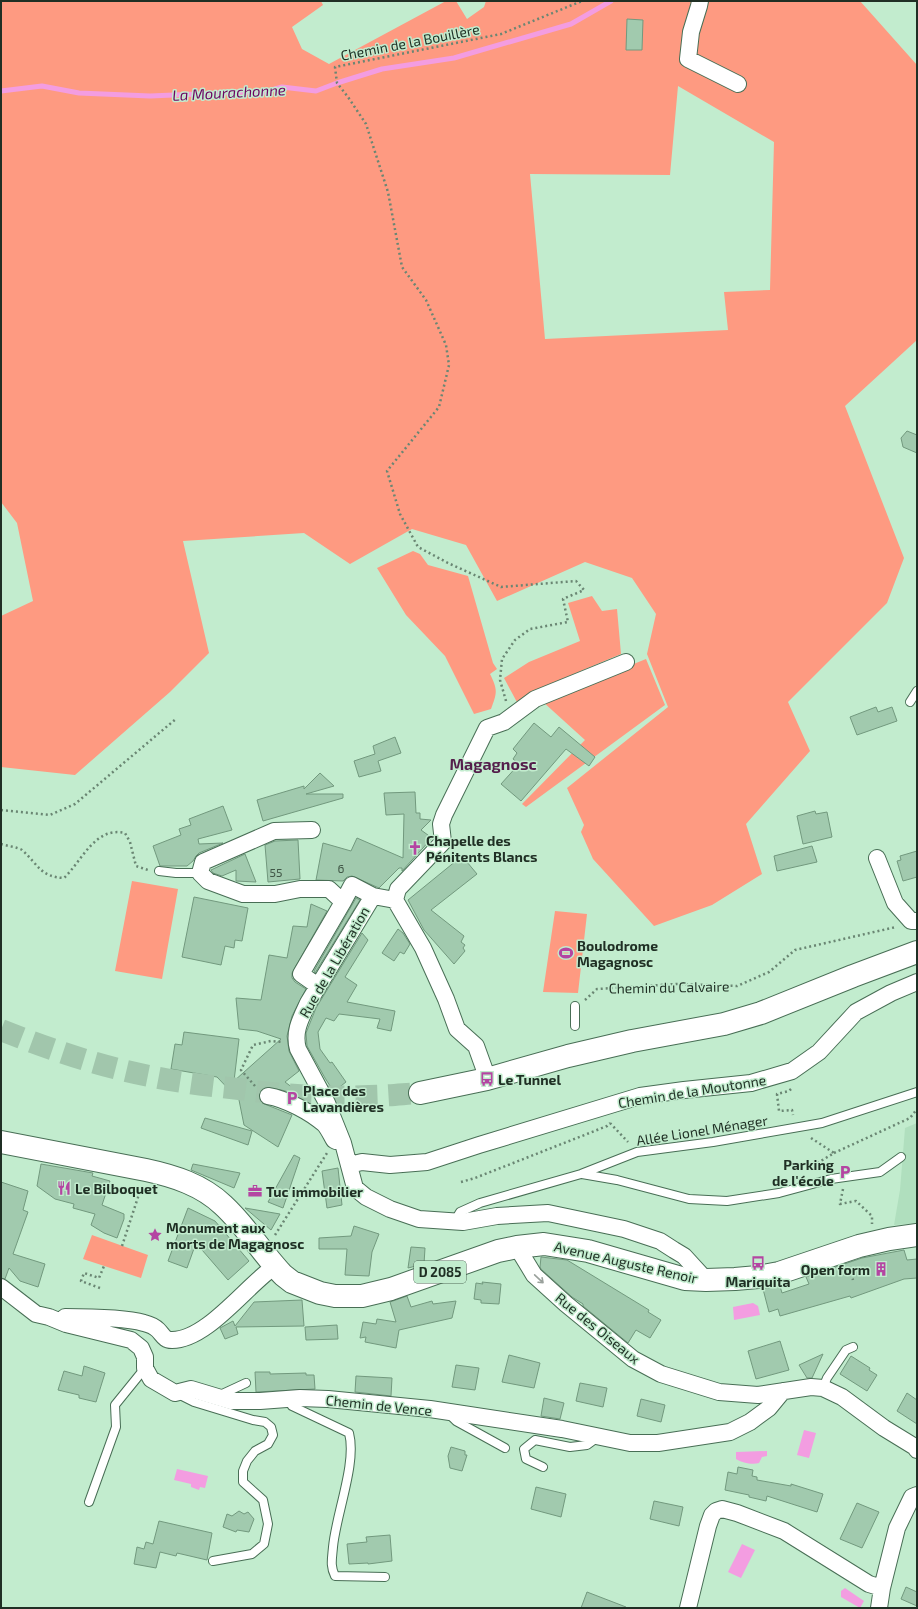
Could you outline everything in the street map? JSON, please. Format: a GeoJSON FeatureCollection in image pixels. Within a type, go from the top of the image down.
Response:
{"type":"FeatureCollection","features":[{"type":"Feature","properties":{"kind":"main road"},"geometry":{"type":"LineString","coordinates":[[420,1093],[487,1079],[568,1056],[632,1041],[724,1024],[761,1013],[917,952]]}},
{"type":"Feature","properties":{"kind":"main road","name":"Avenue Auguste Renoir"},"geometry":{"type":"LineString","coordinates":[[1,1142],[164,1174],[194,1185],[223,1205],[283,1275],[292,1282],[320,1293],[335,1296],[362,1296],[392,1289],[498,1251],[544,1244],[588,1251],[685,1279],[706,1280],[758,1277],[772,1274],[859,1246],[889,1239],[917,1235]]}},
{"type":"Feature","properties":{"kind":"street"},"geometry":{"type":"LineString","coordinates":[[700,1],[691,32],[688,59],[738,84]]}},
{"type":"Feature","properties":{"kind":"street"},"geometry":{"type":"LineString","coordinates":[[487,1079],[486,1071],[476,1046],[457,1029],[446,999],[423,948],[395,900],[398,889],[443,842],[441,824],[444,815],[488,728],[504,722],[535,699],[626,662]]}},
{"type":"Feature","properties":{"kind":"street"},"geometry":{"type":"LineString","coordinates":[[312,830],[274,831],[203,862],[200,873],[208,881],[243,894],[275,894],[300,889],[329,889],[343,902]]}},
{"type":"Feature","properties":{"kind":"street"},"geometry":{"type":"LineString","coordinates":[[877,858],[895,903],[914,921]]}},
{"type":"Feature","properties":{"kind":"street"},"geometry":{"type":"LineString","coordinates":[[318,986],[301,974],[352,885],[373,896]]}},
{"type":"Feature","properties":{"kind":"street","name":"Rue de la Libération"},"geometry":{"type":"LineString","coordinates":[[296,1043],[295,1039],[300,1020],[318,986],[373,896],[395,900]]}},
{"type":"Feature","properties":{"kind":"street","name":"Chemin de la Moutonne"},"geometry":{"type":"LineString","coordinates":[[349,1166],[362,1162],[390,1165],[427,1162],[640,1096],[751,1083],[792,1071],[819,1052],[856,1012],[891,993],[917,982]]}},
{"type":"Feature","properties":{"kind":"street"},"geometry":{"type":"LineString","coordinates":[[296,1043],[328,1103],[338,1142],[349,1166],[355,1188],[366,1197],[390,1209],[420,1219],[454,1223],[496,1216],[548,1213],[624,1229],[660,1241],[684,1256],[706,1280]]}},
{"type":"Feature","properties":{"kind":"street"},"geometry":{"type":"LineString","coordinates":[[262,1092],[298,1107],[325,1125],[338,1142]]}},
{"type":"Feature","properties":{"kind":"street","name":"Rue des Oiseaux"},"geometry":{"type":"LineString","coordinates":[[517,1247],[534,1275],[566,1304],[634,1359],[662,1374],[719,1392],[758,1395],[811,1387],[823,1388],[842,1396],[884,1428],[916,1448]]}},
{"type":"Feature","properties":{"kind":"street"},"geometry":{"type":"LineString","coordinates":[[49,1317],[125,1318],[158,1327],[163,1337],[170,1340],[180,1339],[198,1332],[221,1316],[258,1279],[275,1266]]}},
{"type":"Feature","properties":{"kind":"street"},"geometry":{"type":"LineString","coordinates":[[1,1287],[36,1314],[49,1317],[66,1324],[130,1340],[141,1348],[145,1357],[145,1368],[150,1379],[175,1393]]}},
{"type":"Feature","properties":{"kind":"street","name":"Chemin de Vence"},"geometry":{"type":"LineString","coordinates":[[175,1393],[191,1389],[231,1401],[260,1401],[286,1398],[328,1399],[447,1412],[562,1429],[630,1443],[658,1443],[730,1432],[755,1419],[769,1408],[783,1391]]}},
{"type":"Feature","properties":{"kind":"street"},"geometry":{"type":"LineString","coordinates":[[879,1608],[882,1588],[897,1528],[912,1497],[917,1495]]}},
{"type":"Feature","properties":{"kind":"street"},"geometry":{"type":"LineString","coordinates":[[688,1608],[708,1526],[712,1515],[716,1511],[722,1509],[784,1530],[869,1584],[882,1588]]}},
{"type":"Feature","properties":{"kind":"lane"},"geometry":{"type":"LineString","coordinates":[[910,702],[917,691]]}},
{"type":"Feature","properties":{"kind":"lane"},"geometry":{"type":"LineString","coordinates":[[159,871],[200,873]]}},
{"type":"Feature","properties":{"kind":"lane"},"geometry":{"type":"LineString","coordinates":[[575,1006],[575,1026]]}},
{"type":"Feature","properties":{"kind":"lane","name":"Allée Lionel Ménager"},"geometry":{"type":"LineString","coordinates":[[454,1223],[460,1212],[480,1203],[582,1174],[637,1152],[822,1123],[917,1092]]}},
{"type":"Feature","properties":{"kind":"lane"},"geometry":{"type":"LineString","coordinates":[[582,1174],[617,1180],[689,1199],[726,1201],[779,1193],[831,1179],[880,1172],[901,1157]]}},
{"type":"Feature","properties":{"kind":"lane"},"geometry":{"type":"LineString","coordinates":[[823,1388],[827,1378],[846,1350],[853,1347]]}},
{"type":"Feature","properties":{"kind":"lane"},"geometry":{"type":"LineString","coordinates":[[89,1502],[116,1427],[115,1405],[145,1368]]}},
{"type":"Feature","properties":{"kind":"lane"},"geometry":{"type":"LineString","coordinates":[[216,1397],[246,1383]]}},
{"type":"Feature","properties":{"kind":"lane"},"geometry":{"type":"LineString","coordinates":[[175,1393],[194,1402],[253,1420],[265,1422],[271,1427],[273,1435],[268,1444],[255,1451],[243,1471],[243,1482],[263,1500],[268,1524],[264,1544],[252,1554],[213,1561]]}},
{"type":"Feature","properties":{"kind":"lane"},"geometry":{"type":"LineString","coordinates":[[286,1398],[292,1406],[349,1433],[352,1444],[346,1483],[334,1538],[331,1568],[335,1576],[385,1577]]}},
{"type":"Feature","properties":{"kind":"lane"},"geometry":{"type":"LineString","coordinates":[[447,1412],[456,1421],[505,1448]]}},
{"type":"Feature","properties":{"kind":"lane"},"geometry":{"type":"LineString","coordinates":[[543,1467],[526,1459],[524,1449],[535,1440],[570,1447],[587,1445],[599,1437]]}},
{"type":"Feature","properties":{"kind":"path","name":"Chemin de la Bouillère"},"geometry":{"type":"LineString","coordinates":[[488,728],[489,718],[506,701],[500,680],[502,659],[515,640],[530,629],[568,622],[563,599],[584,590],[576,581],[501,587],[448,563],[418,547],[400,514],[387,471],[439,407],[449,365],[446,345],[426,300],[402,267],[388,192],[366,124],[348,97],[336,83],[335,67],[500,34],[582,1]]}},
{"type":"Feature","properties":{"kind":"path"},"geometry":{"type":"LineString","coordinates":[[1,810],[50,815],[75,804],[177,718]]}},
{"type":"Feature","properties":{"kind":"path"},"geometry":{"type":"LineString","coordinates":[[1,844],[21,850],[35,865],[53,878],[64,878],[71,872],[82,854],[99,837],[118,831],[125,833],[130,842],[136,866],[142,869],[159,871]]}},
{"type":"Feature","properties":{"kind":"path","name":"Chemin du Calvaire"},"geometry":{"type":"LineString","coordinates":[[575,1026],[583,1001],[598,989],[676,984],[737,986],[769,972],[795,950],[904,926],[914,921]]}},
{"type":"Feature","properties":{"kind":"path"},"geometry":{"type":"LineString","coordinates":[[262,1092],[241,1070],[253,1045],[271,1040],[285,1043],[296,1043]]}},
{"type":"Feature","properties":{"kind":"path"},"geometry":{"type":"LineString","coordinates":[[792,1071],[794,1086],[789,1091],[777,1094],[779,1111],[792,1110],[793,1117],[785,1121],[834,1153]]}},
{"type":"Feature","properties":{"kind":"path"},"geometry":{"type":"LineString","coordinates":[[604,1106],[610,1123],[637,1152]]}},
{"type":"Feature","properties":{"kind":"path"},"geometry":{"type":"LineString","coordinates":[[816,1164],[834,1153],[910,1118],[917,1109]]}},
{"type":"Feature","properties":{"kind":"path"},"geometry":{"type":"LineString","coordinates":[[461,1182],[475,1178],[587,1134],[607,1126],[610,1123]]}},
{"type":"Feature","properties":{"kind":"path"},"geometry":{"type":"LineString","coordinates":[[275,1235],[338,1142]]}},
{"type":"Feature","properties":{"kind":"path"},"geometry":{"type":"LineString","coordinates":[[122,1246],[144,1181]]}},
{"type":"Feature","properties":{"kind":"path"},"geometry":{"type":"LineString","coordinates":[[844,1185],[840,1204],[856,1201],[872,1216],[872,1232]]}},
{"type":"Feature","properties":{"kind":"path"},"geometry":{"type":"LineString","coordinates":[[100,1288],[81,1281],[84,1273],[99,1278],[104,1266]]}},
{"type":"Feature","properties":{"kind":"shaded area"},"geometry":{"type":"Polygon","coordinates":[[[1,1],[321,1],[323,5],[292,27],[302,49],[329,64],[446,1],[456,1],[467,19],[484,7],[486,1],[860,1],[917,65],[917,340],[845,406],[904,558],[887,603],[788,702],[810,751],[746,824],[762,874],[712,905],[654,926],[593,859],[581,832],[584,825],[567,788],[668,707],[647,654],[656,614],[632,578],[585,562],[497,601],[466,545],[412,529],[350,564],[304,533],[183,541],[209,653],[170,692],[75,775],[1,767],[1,616],[33,601],[17,523],[1,502],[1,1]],[[678,86],[670,175],[530,174],[545,339],[728,330],[724,292],[770,290],[774,142],[678,86]]]}},
{"type":"Feature","properties":{"kind":"shaded area"},"geometry":{"type":"Polygon","coordinates":[[[413,551],[420,554],[428,565],[468,576],[493,663],[497,669],[490,674],[496,692],[491,709],[474,714],[445,656],[406,615],[377,568],[413,551]]]}},
{"type":"Feature","properties":{"kind":"shaded area"},"geometry":{"type":"Polygon","coordinates":[[[592,596],[602,611],[617,609],[621,654],[543,687],[518,704],[504,678],[529,662],[580,641],[568,603],[592,596]]]}},
{"type":"Feature","properties":{"kind":"shaded area"},"geometry":{"type":"Polygon","coordinates":[[[646,659],[665,705],[526,807],[522,804],[585,740],[542,701],[646,659]]]}},
{"type":"Feature","properties":{"kind":"shaded area"},"geometry":{"type":"Polygon","coordinates":[[[132,881],[178,889],[162,979],[115,971],[132,881]]]}},
{"type":"Feature","properties":{"kind":"shaded area","name":"Boulodrome Magagnosc"},"geometry":{"type":"Polygon","coordinates":[[[555,911],[587,914],[578,993],[543,992],[555,911]]]}},
{"type":"Feature","properties":{"kind":"shaded area"},"geometry":{"type":"Polygon","coordinates":[[[917,1123],[917,1223],[894,1225],[900,1190],[905,1128],[917,1123]]]}},
{"type":"Feature","properties":{"kind":"shaded area"},"geometry":{"type":"Polygon","coordinates":[[[92,1235],[148,1255],[141,1278],[83,1259],[92,1235]]]}},
{"type":"Feature","properties":{"kind":"shaded area"},"geometry":{"type":"Polygon","coordinates":[[[753,1303],[758,1306],[760,1315],[734,1320],[733,1307],[753,1303]]]}},
{"type":"Feature","properties":{"kind":"shaded area"},"geometry":{"type":"Polygon","coordinates":[[[804,1430],[816,1433],[809,1458],[797,1455],[804,1430]]]}},
{"type":"Feature","properties":{"kind":"shaded area"},"geometry":{"type":"Polygon","coordinates":[[[767,1451],[767,1456],[762,1457],[759,1463],[754,1464],[741,1462],[736,1459],[736,1452],[767,1451]]]}},
{"type":"Feature","properties":{"kind":"shaded area"},"geometry":{"type":"Polygon","coordinates":[[[177,1469],[208,1476],[205,1488],[200,1487],[199,1490],[191,1487],[191,1484],[174,1480],[177,1469]]]}},
{"type":"Feature","properties":{"kind":"shaded area"},"geometry":{"type":"Polygon","coordinates":[[[742,1544],[755,1550],[741,1578],[728,1572],[742,1544]]]}},
{"type":"Feature","properties":{"kind":"shaded area"},"geometry":{"type":"Polygon","coordinates":[[[845,1588],[864,1601],[860,1608],[841,1597],[841,1591],[845,1588]]]}},
{"type":"Feature","properties":{"kind":"building"},"geometry":{"type":"Polygon","coordinates":[[[627,19],[643,20],[642,50],[626,50],[627,19]]]}},
{"type":"Feature","properties":{"kind":"building"},"geometry":{"type":"Polygon","coordinates":[[[907,431],[917,435],[917,453],[903,447],[901,438],[907,431]]]}},
{"type":"Feature","properties":{"kind":"building"},"geometry":{"type":"Polygon","coordinates":[[[876,707],[878,712],[892,707],[897,721],[857,735],[850,717],[876,707]]]}},
{"type":"Feature","properties":{"kind":"building"},"geometry":{"type":"Polygon","coordinates":[[[534,723],[551,737],[559,727],[595,757],[589,766],[566,749],[521,801],[501,784],[519,764],[513,759],[517,753],[513,749],[534,723]]]}},
{"type":"Feature","properties":{"kind":"building"},"geometry":{"type":"Polygon","coordinates":[[[395,737],[401,753],[378,761],[381,771],[359,777],[354,761],[375,754],[373,746],[395,737]]]}},
{"type":"Feature","properties":{"kind":"building"},"geometry":{"type":"Polygon","coordinates":[[[320,773],[334,786],[306,794],[343,794],[343,798],[263,821],[257,800],[304,786],[304,789],[320,773]]]}},
{"type":"Feature","properties":{"kind":"building"},"geometry":{"type":"Polygon","coordinates":[[[415,792],[416,813],[420,813],[420,819],[431,820],[421,830],[432,838],[402,871],[402,868],[399,868],[379,888],[352,876],[347,877],[343,881],[316,880],[323,843],[351,851],[357,838],[403,858],[404,814],[386,815],[384,793],[415,792]]]}},
{"type":"Feature","properties":{"kind":"building"},"geometry":{"type":"Polygon","coordinates":[[[223,806],[232,830],[198,839],[199,844],[223,843],[199,853],[187,866],[160,866],[153,846],[181,835],[179,829],[191,825],[189,819],[223,806]]]}},
{"type":"Feature","properties":{"kind":"building"},"geometry":{"type":"Polygon","coordinates":[[[815,811],[816,814],[827,812],[832,837],[803,844],[797,816],[815,811]]]}},
{"type":"Feature","properties":{"kind":"building"},"geometry":{"type":"Polygon","coordinates":[[[298,840],[300,879],[268,882],[265,845],[275,841],[298,840]]]}},
{"type":"Feature","properties":{"kind":"building"},"geometry":{"type":"Polygon","coordinates":[[[812,846],[817,862],[777,871],[774,856],[812,846]]]}},
{"type":"Feature","properties":{"kind":"building"},"geometry":{"type":"Polygon","coordinates":[[[917,851],[917,877],[903,881],[897,861],[901,860],[900,856],[917,851]]]}},
{"type":"Feature","properties":{"kind":"building"},"geometry":{"type":"Polygon","coordinates":[[[245,854],[256,882],[236,881],[236,870],[222,876],[213,873],[211,870],[245,854]]]}},
{"type":"Feature","properties":{"kind":"building"},"geometry":{"type":"Polygon","coordinates":[[[462,856],[477,874],[431,910],[464,936],[461,942],[465,945],[463,948],[465,951],[454,964],[424,930],[408,900],[462,856]]]}},
{"type":"Feature","properties":{"kind":"building"},"geometry":{"type":"Polygon","coordinates":[[[194,897],[248,908],[242,941],[235,940],[234,948],[225,946],[221,965],[182,957],[194,897]]]}},
{"type":"Feature","properties":{"kind":"building"},"geometry":{"type":"Polygon","coordinates":[[[356,898],[360,900],[315,973],[314,971],[356,898]]]}},
{"type":"Feature","properties":{"kind":"building"},"geometry":{"type":"Polygon","coordinates":[[[311,904],[327,911],[292,973],[292,978],[295,982],[306,989],[292,1016],[287,1036],[289,1051],[299,1071],[285,1082],[305,1097],[304,1099],[285,1091],[270,1087],[261,1089],[259,1094],[259,1099],[262,1103],[292,1115],[278,1147],[244,1125],[239,1100],[217,1077],[171,1069],[175,1044],[182,1045],[184,1032],[239,1039],[234,1081],[281,1039],[257,1031],[239,1029],[236,998],[261,1000],[269,955],[287,958],[293,926],[307,927],[311,904]]]}},
{"type":"Feature","properties":{"kind":"building"},"geometry":{"type":"Polygon","coordinates":[[[398,929],[403,933],[410,944],[404,954],[400,952],[394,961],[382,953],[398,929]]]}},
{"type":"Feature","properties":{"kind":"building"},"geometry":{"type":"Polygon","coordinates":[[[362,933],[368,940],[345,977],[357,985],[347,1002],[395,1011],[391,1031],[377,1028],[380,1019],[339,1014],[334,1021],[326,1018],[318,1032],[320,1049],[330,1063],[332,1062],[346,1082],[337,1089],[332,1089],[307,1046],[306,1033],[316,1008],[362,933]]]}},
{"type":"Feature","properties":{"kind":"building"},"geometry":{"type":"Polygon","coordinates":[[[205,1118],[252,1131],[248,1145],[201,1128],[205,1118]]]}},
{"type":"Feature","properties":{"kind":"building"},"geometry":{"type":"Polygon","coordinates":[[[294,1155],[300,1158],[283,1208],[268,1202],[294,1155]]]}},
{"type":"Feature","properties":{"kind":"building"},"geometry":{"type":"Polygon","coordinates":[[[41,1164],[93,1173],[92,1176],[110,1181],[102,1205],[124,1214],[124,1219],[117,1238],[104,1233],[91,1225],[95,1214],[73,1208],[74,1204],[55,1199],[37,1186],[41,1164]]]}},
{"type":"Feature","properties":{"kind":"building"},"geometry":{"type":"Polygon","coordinates":[[[193,1164],[240,1173],[234,1188],[191,1170],[193,1164]]]}},
{"type":"Feature","properties":{"kind":"building"},"geometry":{"type":"Polygon","coordinates":[[[338,1168],[342,1205],[327,1208],[322,1171],[338,1168]]]}},
{"type":"Feature","properties":{"kind":"building"},"geometry":{"type":"Polygon","coordinates":[[[1,1182],[28,1191],[23,1210],[28,1212],[13,1254],[45,1264],[38,1287],[20,1281],[9,1268],[5,1279],[1,1278],[1,1182]]]}},
{"type":"Feature","properties":{"kind":"building"},"geometry":{"type":"Polygon","coordinates":[[[188,1208],[215,1221],[249,1261],[228,1280],[196,1243],[187,1268],[168,1261],[188,1208]]]}},
{"type":"Feature","properties":{"kind":"building"},"geometry":{"type":"Polygon","coordinates":[[[245,1208],[280,1214],[271,1230],[245,1208]]]}},
{"type":"Feature","properties":{"kind":"building"},"geometry":{"type":"Polygon","coordinates":[[[354,1226],[379,1234],[372,1252],[369,1276],[345,1275],[347,1249],[319,1249],[319,1238],[351,1236],[354,1226]]]}},
{"type":"Feature","properties":{"kind":"building"},"geometry":{"type":"Polygon","coordinates":[[[411,1247],[425,1248],[424,1264],[408,1268],[411,1247]]]}},
{"type":"Feature","properties":{"kind":"building"},"geometry":{"type":"Polygon","coordinates":[[[904,1250],[907,1260],[917,1259],[917,1278],[904,1279],[851,1298],[850,1296],[780,1316],[778,1309],[769,1312],[763,1289],[780,1286],[782,1293],[809,1284],[806,1277],[862,1258],[904,1250]]]}},
{"type":"Feature","properties":{"kind":"building"},"geometry":{"type":"Polygon","coordinates":[[[541,1257],[567,1260],[649,1310],[648,1312],[661,1320],[650,1338],[636,1330],[628,1343],[583,1306],[583,1304],[572,1297],[541,1269],[541,1257]]]}},
{"type":"Feature","properties":{"kind":"building"},"geometry":{"type":"Polygon","coordinates":[[[482,1282],[501,1284],[499,1304],[481,1303],[481,1300],[474,1299],[476,1283],[483,1284],[482,1282]]]}},
{"type":"Feature","properties":{"kind":"building"},"geometry":{"type":"Polygon","coordinates":[[[407,1296],[411,1307],[432,1301],[433,1304],[456,1301],[452,1318],[399,1330],[396,1348],[365,1342],[366,1337],[360,1338],[363,1322],[376,1324],[377,1319],[396,1322],[390,1302],[407,1296]]]}},
{"type":"Feature","properties":{"kind":"building"},"geometry":{"type":"Polygon","coordinates":[[[302,1300],[304,1326],[236,1327],[238,1334],[225,1339],[220,1328],[233,1321],[235,1326],[254,1302],[302,1300]]]}},
{"type":"Feature","properties":{"kind":"building"},"geometry":{"type":"Polygon","coordinates":[[[337,1325],[338,1339],[306,1340],[305,1327],[337,1325]]]}},
{"type":"Feature","properties":{"kind":"building"},"geometry":{"type":"Polygon","coordinates":[[[780,1341],[789,1370],[756,1379],[748,1351],[780,1341]]]}},
{"type":"Feature","properties":{"kind":"building"},"geometry":{"type":"Polygon","coordinates":[[[823,1354],[812,1378],[807,1378],[799,1365],[823,1354]]]}},
{"type":"Feature","properties":{"kind":"building"},"geometry":{"type":"Polygon","coordinates":[[[509,1355],[540,1363],[534,1388],[502,1382],[509,1355]]]}},
{"type":"Feature","properties":{"kind":"building"},"geometry":{"type":"Polygon","coordinates":[[[851,1356],[870,1368],[869,1370],[877,1375],[867,1391],[840,1374],[851,1356]]]}},
{"type":"Feature","properties":{"kind":"building"},"geometry":{"type":"Polygon","coordinates":[[[456,1365],[479,1368],[475,1390],[452,1387],[456,1365]]]}},
{"type":"Feature","properties":{"kind":"building"},"geometry":{"type":"Polygon","coordinates":[[[84,1366],[105,1373],[96,1402],[79,1398],[79,1395],[58,1390],[64,1371],[82,1376],[84,1366]]]}},
{"type":"Feature","properties":{"kind":"building"},"geometry":{"type":"Polygon","coordinates":[[[255,1372],[270,1372],[270,1374],[306,1373],[306,1375],[314,1375],[315,1389],[256,1392],[255,1372]]]}},
{"type":"Feature","properties":{"kind":"building"},"geometry":{"type":"Polygon","coordinates":[[[356,1376],[392,1378],[391,1396],[355,1392],[356,1376]]]}},
{"type":"Feature","properties":{"kind":"building"},"geometry":{"type":"Polygon","coordinates":[[[580,1383],[607,1388],[603,1407],[576,1401],[580,1383]]]}},
{"type":"Feature","properties":{"kind":"building"},"geometry":{"type":"Polygon","coordinates":[[[907,1393],[917,1400],[917,1424],[897,1411],[907,1393]]]}},
{"type":"Feature","properties":{"kind":"building"},"geometry":{"type":"Polygon","coordinates":[[[544,1398],[564,1403],[560,1419],[541,1416],[544,1398]]]}},
{"type":"Feature","properties":{"kind":"building"},"geometry":{"type":"Polygon","coordinates":[[[641,1399],[665,1405],[661,1422],[637,1416],[641,1399]]]}},
{"type":"Feature","properties":{"kind":"building"},"geometry":{"type":"Polygon","coordinates":[[[451,1447],[465,1451],[465,1455],[467,1455],[462,1471],[450,1468],[448,1456],[451,1447]]]}},
{"type":"Feature","properties":{"kind":"building"},"geometry":{"type":"Polygon","coordinates":[[[738,1467],[753,1470],[752,1476],[757,1477],[757,1480],[791,1486],[791,1484],[823,1494],[817,1512],[767,1496],[766,1501],[749,1497],[749,1495],[725,1490],[728,1472],[737,1474],[738,1467]]]}},
{"type":"Feature","properties":{"kind":"building"},"geometry":{"type":"Polygon","coordinates":[[[536,1487],[566,1494],[561,1517],[531,1509],[536,1487]]]}},
{"type":"Feature","properties":{"kind":"building"},"geometry":{"type":"Polygon","coordinates":[[[654,1501],[683,1507],[679,1526],[650,1519],[654,1501]]]}},
{"type":"Feature","properties":{"kind":"building"},"geometry":{"type":"Polygon","coordinates":[[[857,1503],[879,1512],[862,1548],[840,1539],[857,1503]]]}},
{"type":"Feature","properties":{"kind":"building"},"geometry":{"type":"Polygon","coordinates":[[[239,1511],[244,1514],[248,1512],[254,1519],[249,1532],[237,1530],[236,1532],[223,1527],[227,1514],[232,1516],[239,1511]]]}},
{"type":"Feature","properties":{"kind":"building"},"geometry":{"type":"Polygon","coordinates":[[[159,1521],[212,1533],[207,1560],[177,1553],[176,1556],[160,1552],[156,1568],[134,1564],[137,1547],[144,1549],[146,1542],[153,1544],[159,1521]]]}},
{"type":"Feature","properties":{"kind":"building"},"geometry":{"type":"Polygon","coordinates":[[[390,1535],[392,1561],[368,1564],[349,1564],[347,1544],[367,1542],[366,1537],[390,1535]]]}},
{"type":"Feature","properties":{"kind":"building"},"geometry":{"type":"Polygon","coordinates":[[[906,1587],[917,1592],[917,1606],[901,1599],[906,1587]]]}},
{"type":"Feature","properties":{"kind":"building"},"geometry":{"type":"Polygon","coordinates":[[[587,1592],[626,1607],[581,1608],[587,1592]]]}},
{"type":"Feature","properties":{"kind":"waterway","name":"La Mourachonne"},"geometry":{"type":"LineString","coordinates":[[1,91],[42,86],[79,93],[150,96],[245,92],[261,93],[282,87],[316,91],[382,69],[454,58],[571,24],[611,1]]}},
{"type":"Feature","properties":{"kind":"tunnel"},"geometry":{"type":"LineString","coordinates":[[1,1030],[37,1044],[92,1062],[130,1072],[182,1082],[304,1096],[353,1097],[420,1093]]}},
{"type":"Feature","properties":{"kind":"place","name":"Chapelle des Pénitents Blancs"},"geometry":{"type":"Point","coordinates":[415,848]}},
{"type":"Feature","properties":{"kind":"place","name":"Boulodrome Magagnosc"},"geometry":{"type":"Point","coordinates":[566,953]}},
{"type":"Feature","properties":{"kind":"place","name":"Le Tunnel"},"geometry":{"type":"Point","coordinates":[487,1079]}},
{"type":"Feature","properties":{"kind":"place","name":"Place des Lavandières"},"geometry":{"type":"Point","coordinates":[292,1098]}},
{"type":"Feature","properties":{"kind":"place","name":"Parking de l'école"},"geometry":{"type":"Point","coordinates":[845,1172]}},
{"type":"Feature","properties":{"kind":"place","name":"Le Bilboquet"},"geometry":{"type":"Point","coordinates":[64,1188]}},
{"type":"Feature","properties":{"kind":"place","name":"Tuc immobilier"},"geometry":{"type":"Point","coordinates":[255,1191]}},
{"type":"Feature","properties":{"kind":"place","name":"Monument aux morts de Magagnosc"},"geometry":{"type":"Point","coordinates":[155,1235]}},
{"type":"Feature","properties":{"kind":"place","name":"Mariquita"},"geometry":{"type":"Point","coordinates":[758,1263]}},
{"type":"Feature","properties":{"kind":"place","name":"Open form"},"geometry":{"type":"Point","coordinates":[881,1269]}},
{"type":"Feature","properties":{"kind":"district","name":"Magagnosc"},"geometry":{"type":"Point","coordinates":[493,763]}}]}
